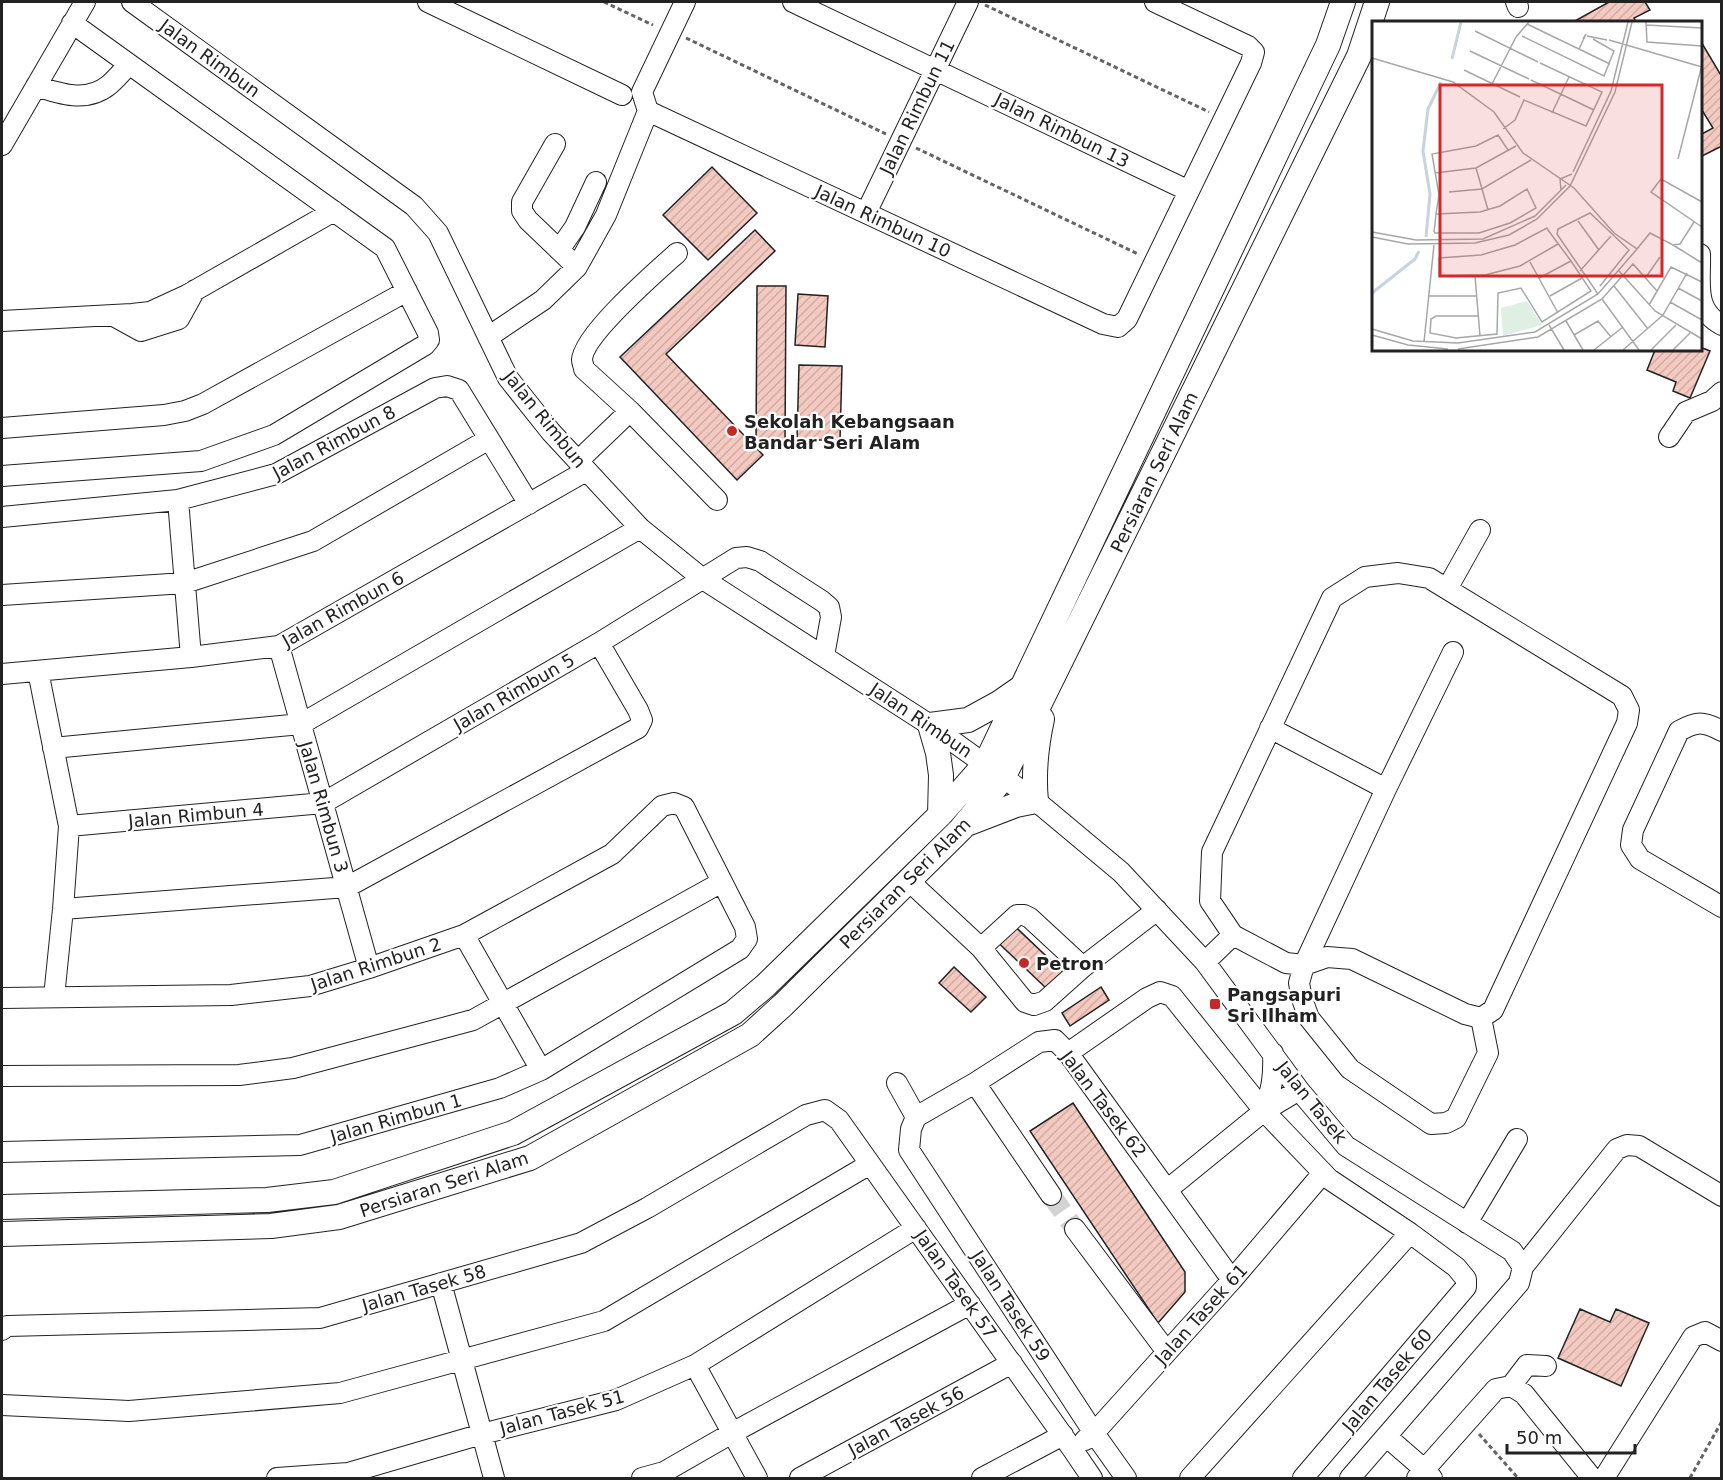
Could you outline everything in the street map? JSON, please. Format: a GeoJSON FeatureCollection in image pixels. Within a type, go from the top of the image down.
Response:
{"type":"FeatureCollection","features":[{"type":"Feature","properties":{"kind":"main road","name":"Persiaran Seri Alam"},"geometry":{"type":"LineString","coordinates":[[9,1208],[267,1200],[333,1192],[513,1133],[733,1013],[765,986],[940,815],[995,771],[1022,687],[1328,45],[1343,2]]}},
{"type":"Feature","properties":{"kind":"main road","name":"Persiaran Seri Alam"},"geometry":{"type":"LineString","coordinates":[[2,1234],[271,1226],[339,1217],[530,1158],[750,1035],[964,825],[1050,683],[1359,56],[1377,2]]}},
{"type":"Feature","properties":{"kind":"main road"},"geometry":{"type":"LineString","coordinates":[[964,825],[1005,808],[1036,801],[1034,770],[1036,746],[1050,683]]}},
{"type":"Feature","properties":{"kind":"main road"},"geometry":{"type":"LineString","coordinates":[[940,815],[939,753],[930,725],[968,720],[1022,687]]}},
{"type":"Feature","properties":{"kind":"street"},"geometry":{"type":"LineString","coordinates":[[2,145],[85,2]]}},
{"type":"Feature","properties":{"kind":"street","name":"Jalan Rimbun"},"geometry":{"type":"LineString","coordinates":[[132,2],[414,206],[438,233],[508,378],[551,432],[640,528],[703,579],[930,725],[995,771]]}},
{"type":"Feature","properties":{"kind":"street"},"geometry":{"type":"LineString","coordinates":[[428,2],[622,95]]}},
{"type":"Feature","properties":{"kind":"street"},"geometry":{"type":"LineString","coordinates":[[488,337],[543,300],[577,267],[606,215],[648,111],[642,92],[665,29],[685,2]]}},
{"type":"Feature","properties":{"kind":"street","name":"Jalan Rimbun 13"},"geometry":{"type":"LineString","coordinates":[[793,2],[1189,191]]}},
{"type":"Feature","properties":{"kind":"street","name":"Jalan Rimbun 11"},"geometry":{"type":"LineString","coordinates":[[866,213],[968,2]]}},
{"type":"Feature","properties":{"kind":"street"},"geometry":{"type":"LineString","coordinates":[[1155,2],[1248,46],[1254,52],[1251,63],[1155,262]]}},
{"type":"Feature","properties":{"kind":"street"},"geometry":{"type":"LineString","coordinates":[[2,476],[201,461],[274,435],[425,345],[429,340],[428,333],[385,248],[72,23]]}},
{"type":"Feature","properties":{"kind":"street"},"geometry":{"type":"LineString","coordinates":[[36,86],[62,95],[91,95],[109,85],[129,64]]}},
{"type":"Feature","properties":{"kind":"street","name":"Jalan Rimbun 10"},"geometry":{"type":"LineString","coordinates":[[648,111],[1103,324],[1118,327],[1127,319],[1155,262]]}},
{"type":"Feature","properties":{"kind":"street"},"geometry":{"type":"LineString","coordinates":[[555,144],[522,202],[522,211],[528,220],[577,267]]}},
{"type":"Feature","properties":{"kind":"street"},"geometry":{"type":"LineString","coordinates":[[559,250],[575,227],[596,182]]}},
{"type":"Feature","properties":{"kind":"street"},"geometry":{"type":"LineString","coordinates":[[2,321],[150,312],[195,290],[334,211]]}},
{"type":"Feature","properties":{"kind":"street"},"geometry":{"type":"LineString","coordinates":[[677,253],[617,308],[587,346],[582,359],[584,369],[630,411],[717,500]]}},
{"type":"Feature","properties":{"kind":"street"},"geometry":{"type":"LineString","coordinates":[[2,428],[164,415],[185,411],[203,404],[407,291]]}},
{"type":"Feature","properties":{"kind":"street"},"geometry":{"type":"LineString","coordinates":[[1702,303],[1706,313],[1722,325]]}},
{"type":"Feature","properties":{"kind":"street","name":"Jalan Rimbun 8"},"geometry":{"type":"LineString","coordinates":[[2,517],[178,500],[276,474],[435,388],[447,386],[459,390],[529,504]]}},
{"type":"Feature","properties":{"kind":"street"},"geometry":{"type":"LineString","coordinates":[[1669,437],[1686,412],[1712,401],[1722,392]]}},
{"type":"Feature","properties":{"kind":"street","name":"Jalan Rimbun 6"},"geometry":{"type":"LineString","coordinates":[[2,674],[190,657],[279,646],[529,504],[582,466],[630,411]]}},
{"type":"Feature","properties":{"kind":"street"},"geometry":{"type":"LineString","coordinates":[[2,595],[184,583],[313,541],[489,439]]}},
{"type":"Feature","properties":{"kind":"street"},"geometry":{"type":"LineString","coordinates":[[178,500],[190,657]]}},
{"type":"Feature","properties":{"kind":"street"},"geometry":{"type":"LineString","coordinates":[[53,748],[301,724],[640,528]]}},
{"type":"Feature","properties":{"kind":"street"},"geometry":{"type":"LineString","coordinates":[[1447,589],[1480,530]]}},
{"type":"Feature","properties":{"kind":"street","name":"Jalan Rimbun 5"},"geometry":{"type":"LineString","coordinates":[[323,803],[599,643],[736,558],[747,557],[760,561],[822,601],[829,608],[831,617],[824,656]]}},
{"type":"Feature","properties":{"kind":"street"},"geometry":{"type":"LineString","coordinates":[[1398,573],[1429,578],[1447,589],[1622,696],[1629,710],[1627,723],[1493,1010],[1481,1018],[1465,1014],[1352,959],[1327,957],[1304,965],[1286,963],[1233,935],[1210,901],[1212,852],[1332,598],[1365,577],[1398,573]]}},
{"type":"Feature","properties":{"kind":"street"},"geometry":{"type":"LineString","coordinates":[[63,909],[347,887],[638,728],[642,720],[638,710],[599,643]]}},
{"type":"Feature","properties":{"kind":"street","name":"Jalan Rimbun 3"},"geometry":{"type":"LineString","coordinates":[[279,646],[369,968]]}},
{"type":"Feature","properties":{"kind":"street"},"geometry":{"type":"LineString","coordinates":[[1454,652],[1386,789],[1304,965],[1299,983],[1309,1018],[1350,1069],[1431,1124],[1446,1123],[1456,1118],[1488,1053],[1481,1018]]}},
{"type":"Feature","properties":{"kind":"street"},"geometry":{"type":"LineString","coordinates":[[38,671],[69,826],[54,998]]}},
{"type":"Feature","properties":{"kind":"street"},"geometry":{"type":"LineString","coordinates":[[1722,731],[1712,726],[1695,723],[1679,731],[1633,830],[1631,845],[1640,859],[1722,907]]}},
{"type":"Feature","properties":{"kind":"street"},"geometry":{"type":"LineString","coordinates":[[1270,728],[1386,789]]}},
{"type":"Feature","properties":{"kind":"street","name":"Jalan Tasek"},"geometry":{"type":"LineString","coordinates":[[995,771],[1036,801],[1121,872],[1157,910],[1205,962],[1299,1090],[1346,1146],[1512,1251],[1523,1267]]}},
{"type":"Feature","properties":{"kind":"street","name":"Jalan Rimbun 4"},"geometry":{"type":"LineString","coordinates":[[69,826],[323,803]]}},
{"type":"Feature","properties":{"kind":"street","name":"Jalan Rimbun 2"},"geometry":{"type":"LineString","coordinates":[[2,998],[231,995],[310,986],[464,935],[612,854],[662,806],[674,803],[684,807],[722,882]]}},
{"type":"Feature","properties":{"kind":"street"},"geometry":{"type":"LineString","coordinates":[[909,880],[981,948],[1025,1002],[1034,1005],[1045,1001],[1083,967],[1157,910]]}},
{"type":"Feature","properties":{"kind":"street"},"geometry":{"type":"LineString","coordinates":[[2,1076],[239,1075],[293,1068],[473,1020],[722,882]]}},
{"type":"Feature","properties":{"kind":"street","name":"Jalan Rimbun 1"},"geometry":{"type":"LineString","coordinates":[[2,1152],[300,1145],[500,1088],[541,1070],[740,949],[747,939],[745,927],[722,882]]}},
{"type":"Feature","properties":{"kind":"street"},"geometry":{"type":"LineString","coordinates":[[981,948],[1017,915],[1024,915],[1083,967]]}},
{"type":"Feature","properties":{"kind":"street"},"geometry":{"type":"LineString","coordinates":[[464,935],[541,1070]]}},
{"type":"Feature","properties":{"kind":"street"},"geometry":{"type":"LineString","coordinates":[[1205,962],[1233,935]]}},
{"type":"Feature","properties":{"kind":"street"},"geometry":{"type":"LineString","coordinates":[[1068,1053],[1147,998],[1160,992],[1172,996],[1264,1111],[1329,1179],[1410,1233],[1190,1479]]}},
{"type":"Feature","properties":{"kind":"street","name":"Jalan Tasek 62"},"geometry":{"type":"LineString","coordinates":[[913,1123],[1039,1042],[1055,1040],[1068,1053],[1232,1280]]}},
{"type":"Feature","properties":{"kind":"street"},"geometry":{"type":"LineString","coordinates":[[1264,1111],[1274,1073],[1273,1053]]}},
{"type":"Feature","properties":{"kind":"street"},"geometry":{"type":"LineString","coordinates":[[897,1083],[913,1123]]}},
{"type":"Feature","properties":{"kind":"street"},"geometry":{"type":"LineString","coordinates":[[975,1083],[1051,1195]]}},
{"type":"Feature","properties":{"kind":"street"},"geometry":{"type":"LineString","coordinates":[[1167,1190],[1264,1111],[1299,1090]]}},
{"type":"Feature","properties":{"kind":"street"},"geometry":{"type":"LineString","coordinates":[[1264,1111],[1288,1108],[1320,1116]]}},
{"type":"Feature","properties":{"kind":"street","name":"Jalan Tasek 57"},"geometry":{"type":"LineString","coordinates":[[806,1115],[825,1110],[839,1120],[1092,1479]]}},
{"type":"Feature","properties":{"kind":"street","name":"Jalan Tasek 58"},"geometry":{"type":"LineString","coordinates":[[4,1328],[320,1318],[581,1243],[647,1208],[806,1115]]}},
{"type":"Feature","properties":{"kind":"street","name":"Jalan Tasek 59"},"geometry":{"type":"LineString","coordinates":[[913,1123],[909,1150],[1126,1479]]}},
{"type":"Feature","properties":{"kind":"street"},"geometry":{"type":"LineString","coordinates":[[1467,1223],[1517,1139]]}},
{"type":"Feature","properties":{"kind":"street"},"geometry":{"type":"LineString","coordinates":[[1350,1479],[1519,1283],[1523,1267],[1617,1149],[1627,1145],[1639,1146],[1722,1196]]}},
{"type":"Feature","properties":{"kind":"street"},"geometry":{"type":"LineString","coordinates":[[2,1405],[129,1411],[340,1393],[604,1321],[870,1164]]}},
{"type":"Feature","properties":{"kind":"street","name":"Jalan Tasek 61"},"geometry":{"type":"LineString","coordinates":[[982,1479],[1094,1433],[1232,1280],[1323,1173]]}},
{"type":"Feature","properties":{"kind":"street","name":"Jalan Tasek 51"},"geometry":{"type":"LineString","coordinates":[[277,1479],[348,1473],[482,1434],[616,1400],[695,1365],[916,1228]]}},
{"type":"Feature","properties":{"kind":"street"},"geometry":{"type":"LineString","coordinates":[[1075,1229],[1167,1352]]}},
{"type":"Feature","properties":{"kind":"street","name":"Jalan Tasek 60"},"geometry":{"type":"LineString","coordinates":[[1303,1479],[1466,1287],[1466,1279],[1456,1267],[1410,1233]]}},
{"type":"Feature","properties":{"kind":"street"},"geometry":{"type":"LineString","coordinates":[[441,1283],[494,1479]]}},
{"type":"Feature","properties":{"kind":"street"},"geometry":{"type":"LineString","coordinates":[[642,1479],[666,1475],[732,1433],[970,1304]]}},
{"type":"Feature","properties":{"kind":"street"},"geometry":{"type":"LineString","coordinates":[[1604,1479],[1693,1337],[1713,1336]]}},
{"type":"Feature","properties":{"kind":"street","name":"Jalan Tasek 56"},"geometry":{"type":"LineString","coordinates":[[800,1479],[1012,1363]]}},
{"type":"Feature","properties":{"kind":"street"},"geometry":{"type":"LineString","coordinates":[[695,1365],[757,1479]]}},
{"type":"Feature","properties":{"kind":"street"},"geometry":{"type":"LineString","coordinates":[[1387,1437],[1424,1476],[1496,1389],[1511,1386],[1527,1365],[1546,1366]]}},
{"type":"Feature","properties":{"kind":"street"},"geometry":{"type":"LineString","coordinates":[[1511,1386],[1524,1394],[1592,1479]]}},
{"type":"Feature","properties":{"kind":"path"},"geometry":{"type":"LineString","coordinates":[[604,2],[901,140],[1155,262]]}},
{"type":"Feature","properties":{"kind":"path"},"geometry":{"type":"LineString","coordinates":[[977,2],[1224,120]]}},
{"type":"Feature","properties":{"kind":"path"},"geometry":{"type":"LineString","coordinates":[[1468,1421],[1518,1479]]}},
{"type":"Feature","properties":{"kind":"path"},"geometry":{"type":"LineString","coordinates":[[1690,1479],[1722,1421]]}},
{"type":"Feature","properties":{"kind":"building"},"geometry":{"type":"Polygon","coordinates":[[[1609,2],[1645,2],[1650,10],[1634,18],[1636,21],[1575,21],[1609,2]]]}},
{"type":"Feature","properties":{"kind":"building"},"geometry":{"type":"Polygon","coordinates":[[[1702,43],[1722,77],[1722,146],[1702,156],[1702,134],[1713,128],[1702,110],[1702,43]]]}},
{"type":"Feature","properties":{"kind":"building"},"geometry":{"type":"Polygon","coordinates":[[[712,167],[757,213],[708,260],[663,215],[712,167]]]}},
{"type":"Feature","properties":{"kind":"building"},"geometry":{"type":"Polygon","coordinates":[[[755,230],[775,251],[666,354],[763,455],[737,480],[620,357],[755,230]]]}},
{"type":"Feature","properties":{"kind":"building"},"geometry":{"type":"Polygon","coordinates":[[[757,286],[786,286],[785,442],[756,442],[757,286]]]}},
{"type":"Feature","properties":{"kind":"building"},"geometry":{"type":"Polygon","coordinates":[[[798,294],[828,296],[825,347],[795,345],[798,294]]]}},
{"type":"Feature","properties":{"kind":"building"},"geometry":{"type":"Polygon","coordinates":[[[1702,348],[1710,351],[1690,398],[1673,391],[1676,382],[1647,370],[1655,351],[1702,351],[1702,348]]]}},
{"type":"Feature","properties":{"kind":"building"},"geometry":{"type":"Polygon","coordinates":[[[799,365],[842,366],[840,440],[797,440],[799,365]]]}},
{"type":"Feature","properties":{"kind":"building"},"geometry":{"type":"Polygon","coordinates":[[[1004,916],[1063,972],[1047,989],[988,933],[1004,916]]]}},
{"type":"Feature","properties":{"kind":"building"},"geometry":{"type":"Polygon","coordinates":[[[954,967],[986,997],[971,1012],[939,983],[954,967]]]}},
{"type":"Feature","properties":{"kind":"building"},"geometry":{"type":"Polygon","coordinates":[[[1101,987],[1109,1000],[1070,1026],[1062,1013],[1101,987]]]}},
{"type":"Feature","properties":{"kind":"building"},"geometry":{"type":"Polygon","coordinates":[[[1073,1103],[1185,1272],[1185,1292],[1158,1323],[1030,1131],[1073,1103]]]}},
{"type":"Feature","properties":{"kind":"building"},"geometry":{"type":"Polygon","coordinates":[[[1580,1309],[1610,1322],[1616,1309],[1649,1323],[1621,1386],[1558,1358],[1580,1309]]]}},
{"type":"Feature","properties":{"kind":"tunnel"},"geometry":{"type":"LineString","coordinates":[[1051,1195],[1075,1229]]}},
{"type":"Feature","properties":{"kind":"place","name":"Sekolah Kebangsaan Bandar Seri Alam"},"geometry":{"type":"Point","coordinates":[732,431]}},
{"type":"Feature","properties":{"kind":"place","name":"Petron"},"geometry":{"type":"Point","coordinates":[1024,963]}},
{"type":"Feature","properties":{"kind":"place","name":"Pangsapuri Sri Ilham"},"geometry":{"type":"Point","coordinates":[1215,1004]}}]}
